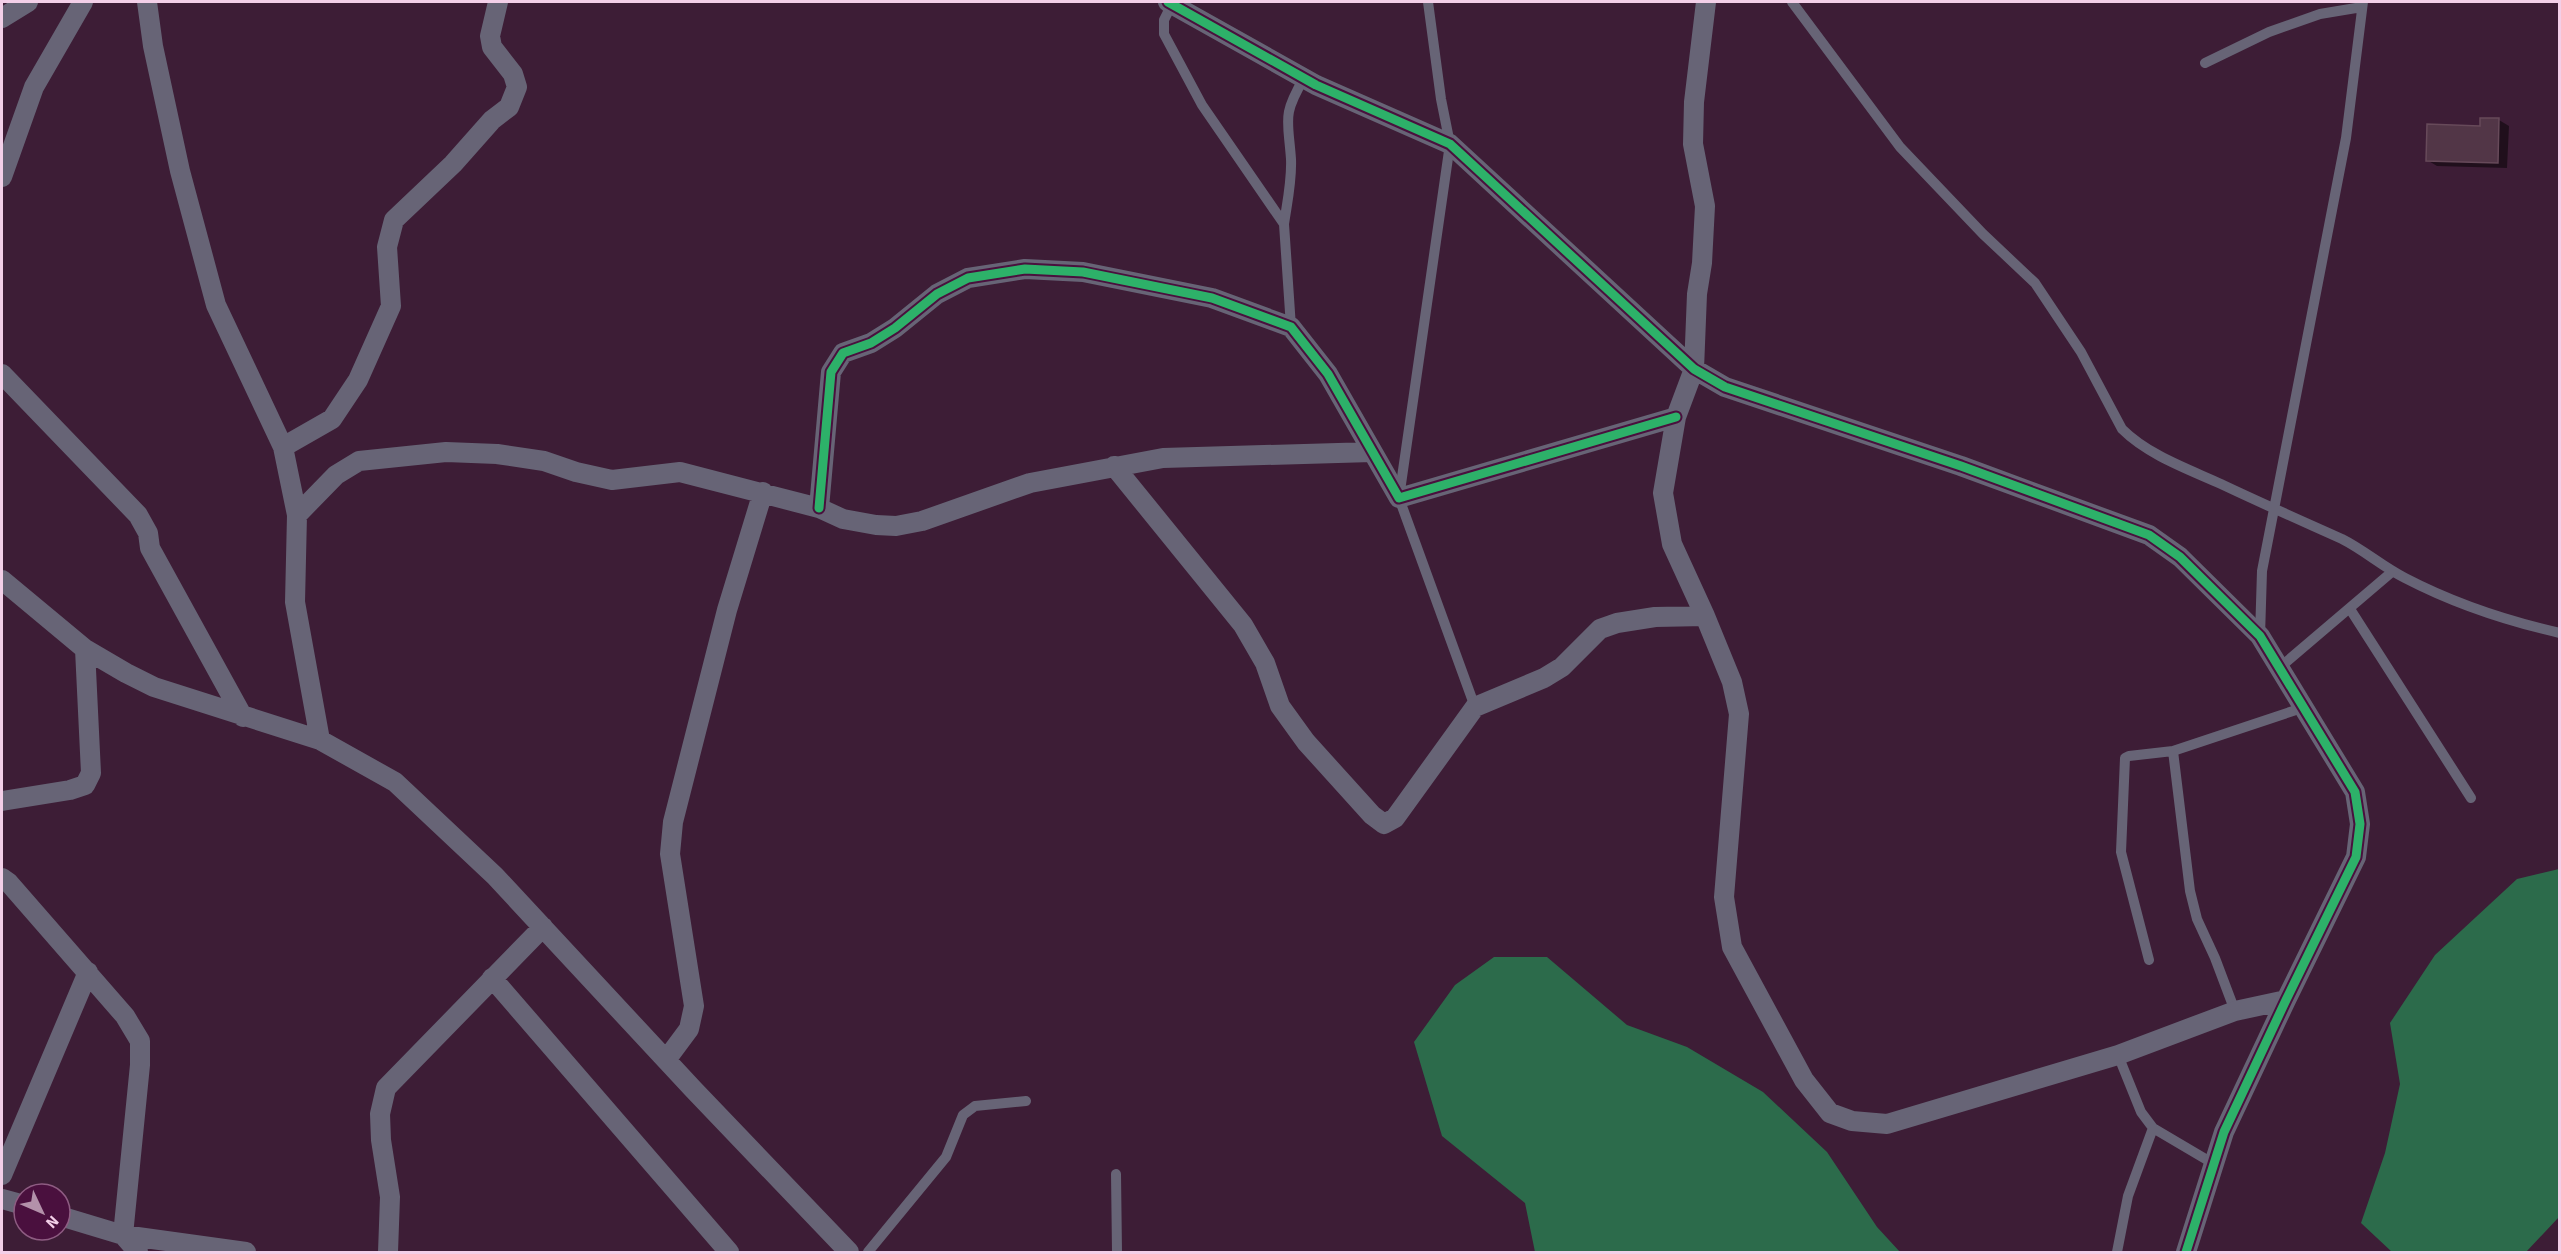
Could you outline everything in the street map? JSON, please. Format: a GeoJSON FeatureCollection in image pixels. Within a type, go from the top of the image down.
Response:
{"type":"FeatureCollection","features":[{"type":"Feature","properties":{"kind":"street"},"geometry":{"type":"LineString","coordinates":[[2,18],[28,2]]}},
{"type":"Feature","properties":{"kind":"street"},"geometry":{"type":"LineString","coordinates":[[2,177],[34,87],[83,2]]}},
{"type":"Feature","properties":{"kind":"street"},"geometry":{"type":"LineString","coordinates":[[147,2],[153,45],[180,171],[216,305],[283,447],[297,515],[295,602],[320,740]]}},
{"type":"Feature","properties":{"kind":"street"},"geometry":{"type":"LineString","coordinates":[[283,447],[332,419],[358,380],[391,306],[387,247],[394,220],[453,164],[475,136],[509,107],[517,87],[513,74],[492,47],[490,36],[498,2]]}},
{"type":"Feature","properties":{"kind":"street"},"geometry":{"type":"LineString","coordinates":[[1170,2],[1304,78],[1450,144],[1694,369],[1725,387],[1961,466],[2149,535],[2180,557],[2259,636],[2355,792],[2360,824],[2356,857],[2224,1132],[2186,1252]]}},
{"type":"Feature","properties":{"kind":"street"},"geometry":{"type":"LineString","coordinates":[[1706,2],[1694,102],[1694,144],[1705,206],[1702,263],[1697,294],[1694,369],[1676,417],[1663,493],[1672,544],[1732,682],[1738,714],[1724,897],[1732,947],[1804,1080],[1830,1113],[1852,1121],[1887,1124],[2118,1055],[2235,1011],[2286,1000]]}},
{"type":"Feature","properties":{"kind":"street"},"geometry":{"type":"LineString","coordinates":[[819,508],[831,372],[843,353],[871,343],[895,328],[937,294],[968,278],[1025,269],[1083,272],[1212,298],[1291,327],[1328,374],[1399,498],[1676,417]]}},
{"type":"Feature","properties":{"kind":"street"},"geometry":{"type":"LineString","coordinates":[[2,374],[138,515],[148,532],[150,548],[243,717]]}},
{"type":"Feature","properties":{"kind":"street"},"geometry":{"type":"LineString","coordinates":[[297,515],[336,475],[359,461],[446,452],[497,454],[544,461],[576,472],[612,480],[680,472],[819,508],[843,519],[896,526],[922,521],[1030,483],[1163,458],[1372,452]]}},
{"type":"Feature","properties":{"kind":"street"},"geometry":{"type":"LineString","coordinates":[[1114,466],[1243,625],[1265,663],[1280,706],[1306,742],[1372,815],[1384,824],[1395,818],[1475,707],[1544,678],[1562,667],[1600,629],[1617,623],[1654,618],[1705,616]]}},
{"type":"Feature","properties":{"kind":"street"},"geometry":{"type":"LineString","coordinates":[[666,1060],[689,1029],[694,1006],[670,854],[673,822],[727,610],[763,492]]}},
{"type":"Feature","properties":{"kind":"street"},"geometry":{"type":"LineString","coordinates":[[2,580],[85,649],[154,687],[320,740],[395,782],[495,876],[849,1252]]}},
{"type":"Feature","properties":{"kind":"street"},"geometry":{"type":"LineString","coordinates":[[2,801],[70,790],[85,785],[91,773],[85,649]]}},
{"type":"Feature","properties":{"kind":"street"},"geometry":{"type":"LineString","coordinates":[[2,878],[88,972],[125,1016],[140,1041],[140,1065],[123,1235],[138,1252]]}},
{"type":"Feature","properties":{"kind":"street"},"geometry":{"type":"LineString","coordinates":[[388,1252],[390,1197],[380,1114],[386,1088],[543,927]]}},
{"type":"Feature","properties":{"kind":"street"},"geometry":{"type":"LineString","coordinates":[[2,1175],[88,972]]}},
{"type":"Feature","properties":{"kind":"street"},"geometry":{"type":"LineString","coordinates":[[492,978],[729,1252]]}},
{"type":"Feature","properties":{"kind":"street"},"geometry":{"type":"LineString","coordinates":[[72,1220],[123,1235],[246,1252]]}},
{"type":"Feature","properties":{"kind":"lane"},"geometry":{"type":"LineString","coordinates":[[1170,2],[1164,21],[1164,34],[1202,105],[1284,224]]}},
{"type":"Feature","properties":{"kind":"lane"},"geometry":{"type":"LineString","coordinates":[[1428,2],[1442,111],[1450,144],[1399,498],[1475,707]]}},
{"type":"Feature","properties":{"kind":"lane"},"geometry":{"type":"LineString","coordinates":[[1792,2],[1900,147],[1983,234],[2035,283],[2081,352],[2122,429],[2141,446],[2345,541],[2393,571],[2442,596],[2559,633]]}},
{"type":"Feature","properties":{"kind":"lane"},"geometry":{"type":"LineString","coordinates":[[2205,63],[2269,32],[2320,14],[2363,4],[2346,138],[2262,571],[2259,636]]}},
{"type":"Feature","properties":{"kind":"lane"},"geometry":{"type":"LineString","coordinates":[[1291,327],[1284,224],[1290,176],[1287,115],[1290,102],[1304,78]]}},
{"type":"Feature","properties":{"kind":"lane"},"geometry":{"type":"LineString","coordinates":[[2278,669],[2393,571]]}},
{"type":"Feature","properties":{"kind":"lane"},"geometry":{"type":"LineString","coordinates":[[2350,609],[2471,798]]}},
{"type":"Feature","properties":{"kind":"lane"},"geometry":{"type":"LineString","coordinates":[[2149,960],[2121,852],[2124,765],[2129,756],[2173,751],[2302,708]]}},
{"type":"Feature","properties":{"kind":"lane"},"geometry":{"type":"LineString","coordinates":[[2173,751],[2190,891],[2195,910],[2235,1011]]}},
{"type":"Feature","properties":{"kind":"lane"},"geometry":{"type":"LineString","coordinates":[[2118,1055],[2141,1112],[2153,1128],[2214,1164]]}},
{"type":"Feature","properties":{"kind":"lane"},"geometry":{"type":"LineString","coordinates":[[868,1252],[946,1157],[963,1115],[975,1106],[1026,1101]]}},
{"type":"Feature","properties":{"kind":"lane"},"geometry":{"type":"LineString","coordinates":[[2117,1252],[2128,1196],[2153,1128]]}},
{"type":"Feature","properties":{"kind":"lane"},"geometry":{"type":"LineString","coordinates":[[1116,1174],[1117,1252]]}},
{"type":"Feature","properties":{"kind":"shaded area"},"geometry":{"type":"Polygon","coordinates":[[[2559,869],[2559,1217],[2526,1252],[2392,1252],[2361,1223],[2385,1153],[2400,1084],[2390,1023],[2435,955],[2517,879],[2559,869]]]}},
{"type":"Feature","properties":{"kind":"shaded area"},"geometry":{"type":"Polygon","coordinates":[[[1494,957],[1547,957],[1627,1025],[1687,1047],[1763,1092],[1827,1152],[1877,1227],[1900,1252],[1535,1252],[1525,1203],[1442,1136],[1414,1042],[1455,985],[1494,957]]]}},
{"type":"Feature","properties":{"kind":"building"},"geometry":{"type":"Polygon","coordinates":[[[2480,118],[2499,118],[2498,163],[2426,161],[2427,124],[2480,126],[2480,118]]]}},
{"type":"Feature","properties":{"kind":"cycle path"},"geometry":{"type":"LineString","coordinates":[[1168,2],[1316,85],[1450,144],[1694,369],[1725,387],[1961,466],[2149,535],[2180,557],[2260,636],[2355,792],[2360,824],[2356,857],[2224,1132],[2186,1252]]}},
{"type":"Feature","properties":{"kind":"cycle path"},"geometry":{"type":"LineString","coordinates":[[819,508],[831,372],[843,353],[871,343],[895,328],[937,294],[968,278],[1025,269],[1083,272],[1212,298],[1291,327],[1328,374],[1399,498],[1676,417]]}}]}
